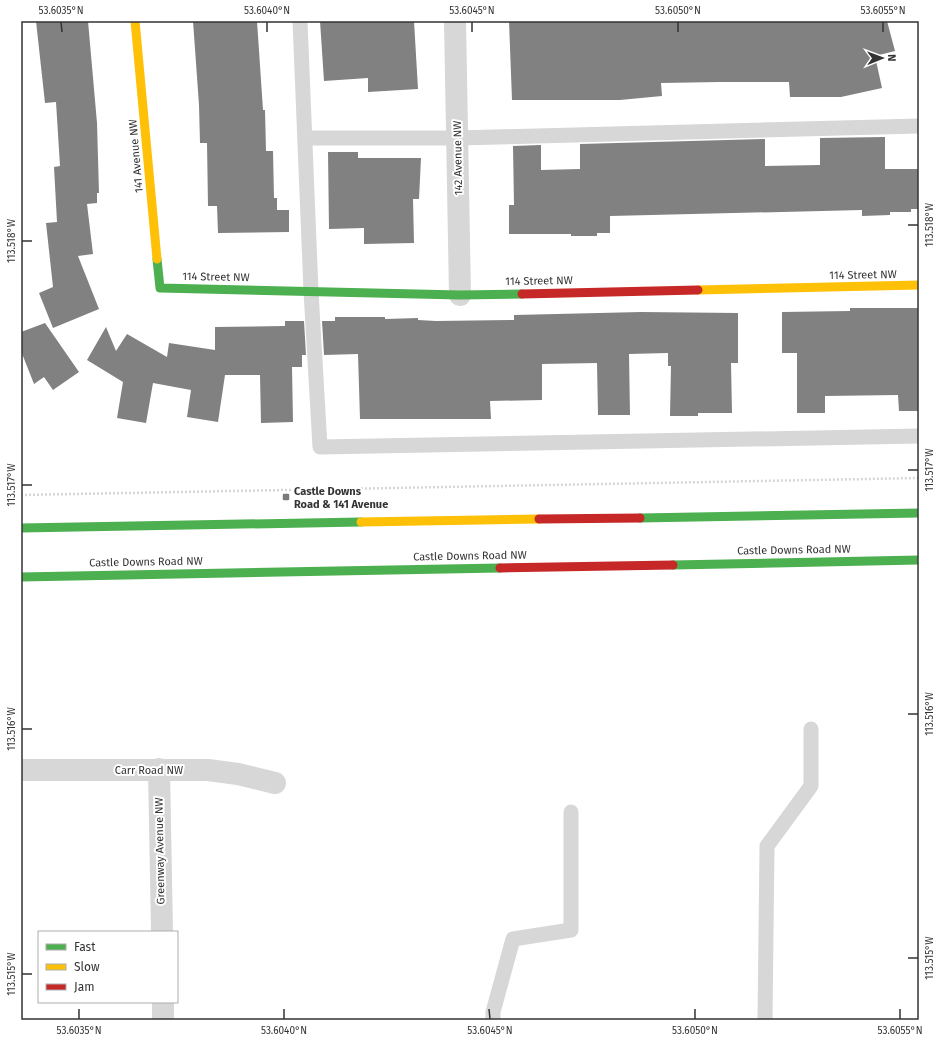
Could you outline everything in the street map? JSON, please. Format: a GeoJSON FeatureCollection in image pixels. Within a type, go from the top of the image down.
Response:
{"type":"FeatureCollection","features":[{"type":"Feature","properties":{"kind":"main road","name":"141 Avenue NW"},"geometry":{"type":"LineString","coordinates":[[135,21],[160,288]]}},
{"type":"Feature","properties":{"kind":"main road","name":"114 Street NW"},"geometry":{"type":"LineString","coordinates":[[160,288],[460,294],[919,286]]}},
{"type":"Feature","properties":{"kind":"main road"},"geometry":{"type":"LineString","coordinates":[[21,528],[919,513]]}},
{"type":"Feature","properties":{"kind":"main road","name":"Castle Downs Road NW"},"geometry":{"type":"LineString","coordinates":[[21,577],[919,560]]}},
{"type":"Feature","properties":{"kind":"street","name":"142 Avenue NW"},"geometry":{"type":"LineString","coordinates":[[455,21],[460,294]]}},
{"type":"Feature","properties":{"kind":"street","name":"Greenway Avenue NW"},"geometry":{"type":"LineString","coordinates":[[159,769],[162,931]]}},
{"type":"Feature","properties":{"kind":"street","name":"Carr Road NW"},"geometry":{"type":"LineString","coordinates":[[21,770],[208,770],[238,774],[275,783]]}},
{"type":"Feature","properties":{"kind":"street"},"geometry":{"type":"LineString","coordinates":[[163,1003],[163,1020]]}},
{"type":"Feature","properties":{"kind":"lane"},"geometry":{"type":"LineString","coordinates":[[300,21],[311,292],[320,447],[919,436]]}},
{"type":"Feature","properties":{"kind":"lane"},"geometry":{"type":"LineString","coordinates":[[305,138],[457,138],[919,126]]}},
{"type":"Feature","properties":{"kind":"lane"},"geometry":{"type":"LineString","coordinates":[[765,1020],[768,846],[811,786],[811,729]]}},
{"type":"Feature","properties":{"kind":"lane"},"geometry":{"type":"LineString","coordinates":[[493,1020],[493,1012],[513,939],[571,930],[570,812]]}},
{"type":"Feature","properties":{"kind":"path"},"geometry":{"type":"LineString","coordinates":[[21,495],[919,478]]}},
{"type":"Feature","properties":{"kind":"building"},"geometry":{"type":"Polygon","coordinates":[[[36,21],[88,21],[97,123],[99,193],[97,193],[97,203],[87,204],[93,254],[78,256],[99,309],[53,328],[39,293],[53,287],[46,223],[57,222],[54,167],[60,166],[56,102],[45,103],[36,21]]]}},
{"type":"Feature","properties":{"kind":"building"},"geometry":{"type":"Polygon","coordinates":[[[193,21],[257,21],[263,110],[265,110],[266,151],[273,151],[274,198],[277,198],[277,210],[289,210],[289,232],[218,233],[217,206],[208,206],[207,143],[200,143],[193,21]]]}},
{"type":"Feature","properties":{"kind":"building"},"geometry":{"type":"Polygon","coordinates":[[[320,21],[414,21],[418,89],[368,92],[368,78],[324,81],[320,21]]]}},
{"type":"Feature","properties":{"kind":"building"},"geometry":{"type":"Polygon","coordinates":[[[509,21],[887,21],[895,51],[875,56],[882,88],[841,97],[790,97],[789,82],[720,82],[661,83],[662,96],[620,100],[512,100],[509,21]]]}},
{"type":"Feature","properties":{"kind":"building"},"geometry":{"type":"Polygon","coordinates":[[[885,137],[885,169],[919,169],[919,209],[911,209],[911,212],[890,212],[890,215],[862,216],[862,210],[610,216],[610,233],[597,233],[597,236],[571,236],[571,234],[509,234],[509,205],[514,205],[513,146],[541,145],[541,170],[580,169],[580,144],[765,139],[765,166],[820,165],[820,138],[885,137]]]}},
{"type":"Feature","properties":{"kind":"building"},"geometry":{"type":"Polygon","coordinates":[[[328,152],[358,152],[358,158],[421,158],[419,199],[413,199],[414,243],[364,244],[364,228],[329,229],[328,152]]]}},
{"type":"Feature","properties":{"kind":"building"},"geometry":{"type":"Polygon","coordinates":[[[850,308],[919,308],[919,411],[899,411],[898,395],[825,396],[825,413],[797,413],[797,353],[782,353],[782,312],[850,311],[850,308]]]}},
{"type":"Feature","properties":{"kind":"building"},"geometry":{"type":"Polygon","coordinates":[[[641,312],[738,313],[738,363],[731,363],[732,413],[698,413],[698,416],[670,416],[671,366],[668,366],[668,353],[629,354],[630,415],[598,415],[597,363],[542,364],[542,400],[490,401],[491,419],[360,419],[358,354],[324,355],[322,321],[335,321],[335,317],[385,317],[385,319],[418,318],[418,320],[436,321],[514,320],[514,315],[641,312]]]}},
{"type":"Feature","properties":{"kind":"building"},"geometry":{"type":"Polygon","coordinates":[[[285,321],[304,321],[306,355],[302,355],[302,367],[292,367],[293,422],[261,423],[260,375],[225,375],[218,422],[187,417],[191,390],[153,383],[146,423],[117,418],[123,382],[87,360],[106,327],[116,351],[127,334],[167,357],[169,343],[215,350],[215,327],[285,326],[285,321]]]}},
{"type":"Feature","properties":{"kind":"building"},"geometry":{"type":"Polygon","coordinates":[[[45,323],[79,372],[53,390],[44,377],[34,384],[21,351],[21,332],[45,323]]]}},
{"type":"Feature","properties":{"kind":"traffic: fast"},"geometry":{"type":"LineString","coordinates":[[157,259],[160,288],[460,295],[522,294]]}},
{"type":"Feature","properties":{"kind":"traffic: fast"},"geometry":{"type":"LineString","coordinates":[[640,518],[919,513]]}},
{"type":"Feature","properties":{"kind":"traffic: fast"},"geometry":{"type":"LineString","coordinates":[[21,528],[361,522]]}},
{"type":"Feature","properties":{"kind":"traffic: fast"},"geometry":{"type":"LineString","coordinates":[[673,565],[919,560]]}},
{"type":"Feature","properties":{"kind":"traffic: fast"},"geometry":{"type":"LineString","coordinates":[[21,577],[500,568]]}},
{"type":"Feature","properties":{"kind":"traffic: slow"},"geometry":{"type":"LineString","coordinates":[[135,21],[157,259]]}},
{"type":"Feature","properties":{"kind":"traffic: slow"},"geometry":{"type":"LineString","coordinates":[[698,290],[919,285]]}},
{"type":"Feature","properties":{"kind":"traffic: slow"},"geometry":{"type":"LineString","coordinates":[[361,522],[539,519]]}},
{"type":"Feature","properties":{"kind":"traffic: jam"},"geometry":{"type":"LineString","coordinates":[[522,294],[698,290]]}},
{"type":"Feature","properties":{"kind":"traffic: jam"},"geometry":{"type":"LineString","coordinates":[[539,519],[640,518]]}},
{"type":"Feature","properties":{"kind":"traffic: jam"},"geometry":{"type":"LineString","coordinates":[[500,568],[673,565]]}},
{"type":"Feature","properties":{"kind":"place","name":"Castle Downs Road & 141 Avenue"},"geometry":{"type":"Point","coordinates":[286,497]}}]}
